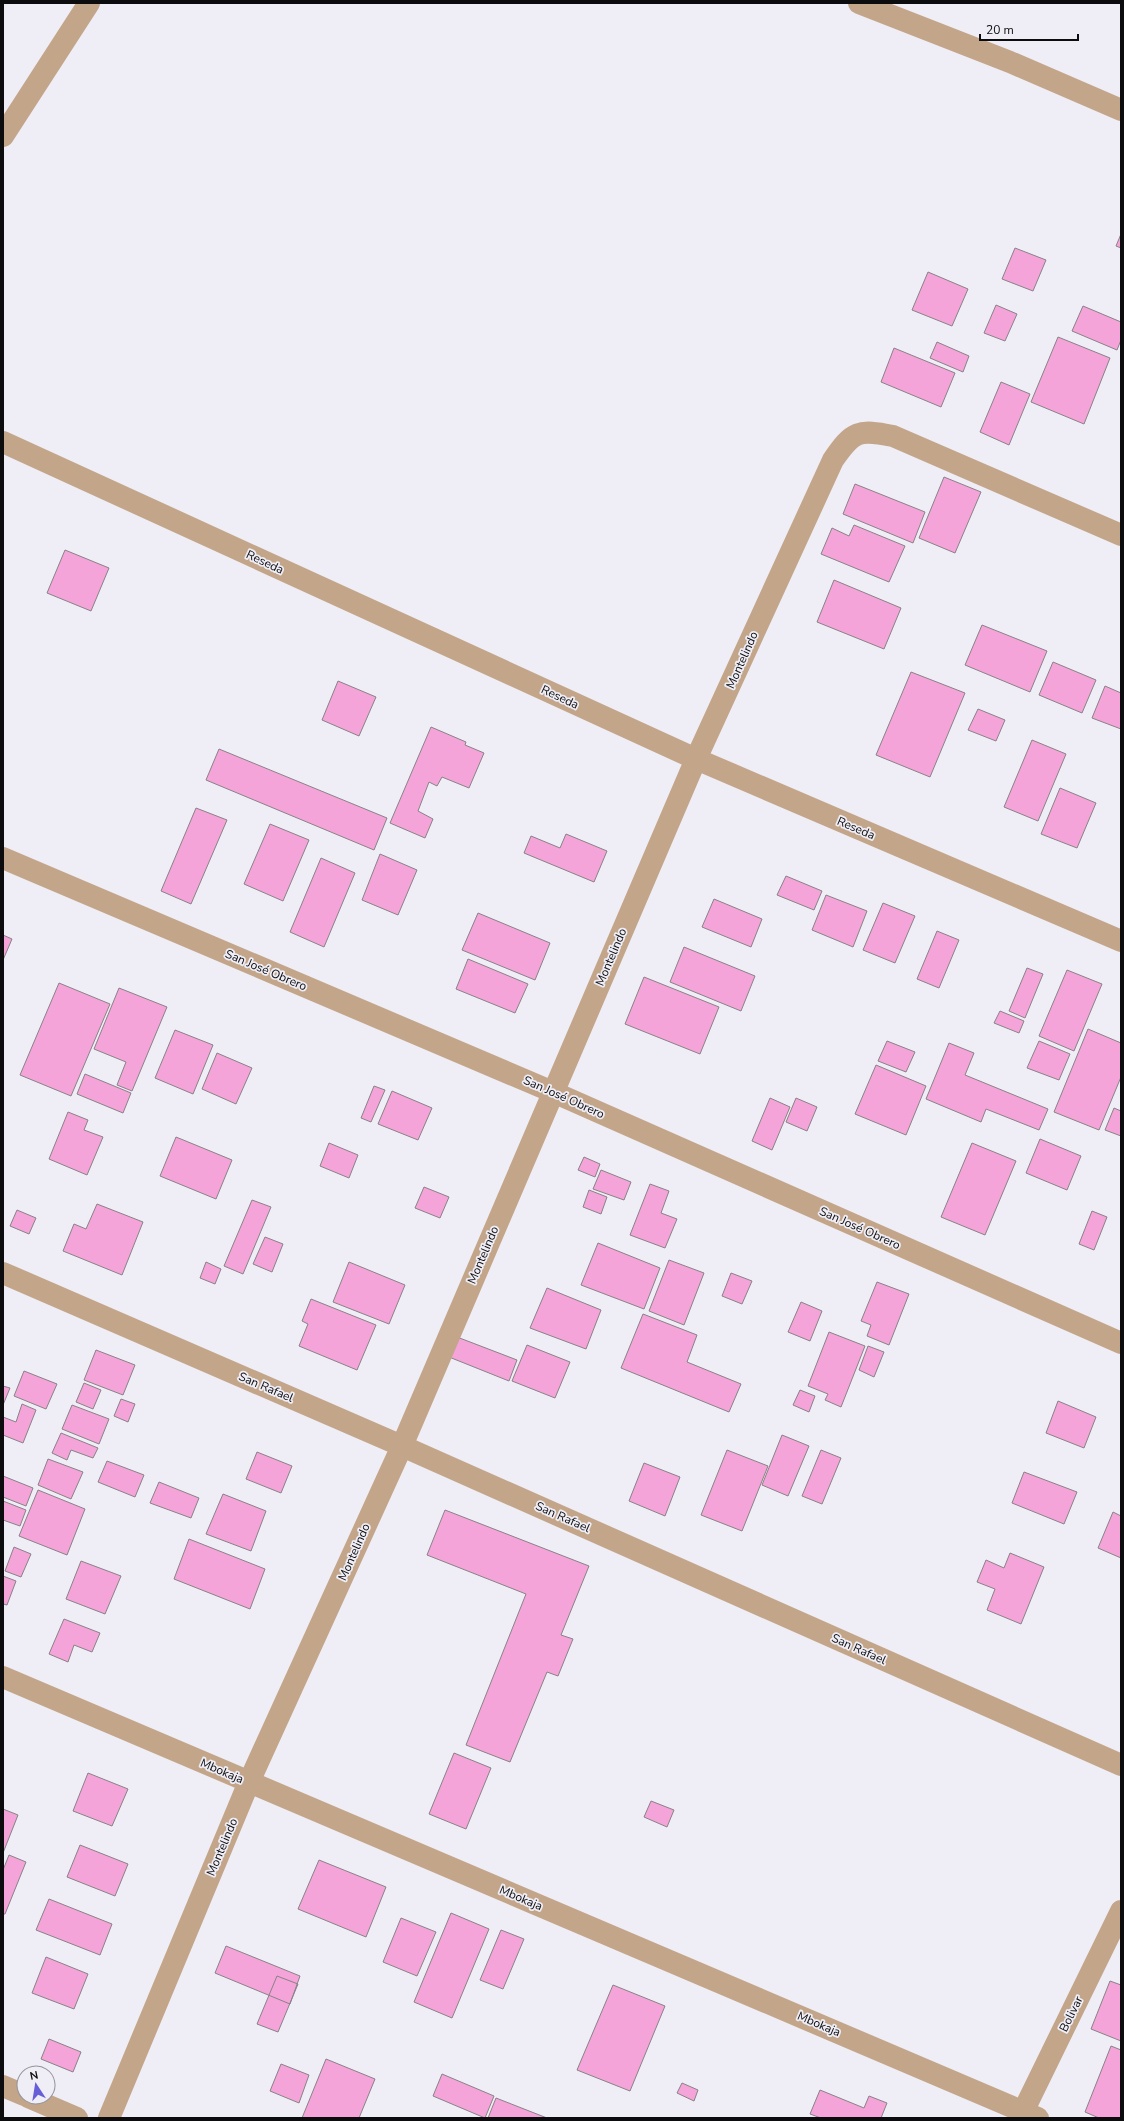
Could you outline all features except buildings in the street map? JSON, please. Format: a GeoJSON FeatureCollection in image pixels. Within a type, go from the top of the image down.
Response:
{"type":"FeatureCollection","features":[{"type":"Feature","properties":{"kind":"street"},"geometry":{"type":"LineString","coordinates":[[3,136],[89,3]]}},
{"type":"Feature","properties":{"kind":"street"},"geometry":{"type":"LineString","coordinates":[[859,3],[1010,62],[1121,110]]}},
{"type":"Feature","properties":{"kind":"street","name":"Montelindo"},"geometry":{"type":"LineString","coordinates":[[109,2118],[249,1782],[402,1446],[696,759],[833,460],[848,439],[868,431],[893,436],[1121,535]]}},
{"type":"Feature","properties":{"kind":"street","name":"Reseda"},"geometry":{"type":"LineString","coordinates":[[3,442],[696,759],[1121,941]]}},
{"type":"Feature","properties":{"kind":"street","name":"San José Obrero"},"geometry":{"type":"LineString","coordinates":[[3,858],[553,1092],[1121,1343]]}},
{"type":"Feature","properties":{"kind":"street","name":"San Rafael"},"geometry":{"type":"LineString","coordinates":[[3,1274],[402,1446],[1121,1765]]}},
{"type":"Feature","properties":{"kind":"street","name":"Mbokaja"},"geometry":{"type":"LineString","coordinates":[[3,1677],[1027,2116]]}},
{"type":"Feature","properties":{"kind":"street","name":"Bolivar"},"geometry":{"type":"LineString","coordinates":[[1027,2116],[1121,1910]]}},
{"type":"Feature","properties":{"kind":"street"},"geometry":{"type":"LineString","coordinates":[[3,2086],[16,2092]]}},
{"type":"Feature","properties":{"kind":"street"},"geometry":{"type":"LineString","coordinates":[[47,2105],[77,2118]]}}]}
